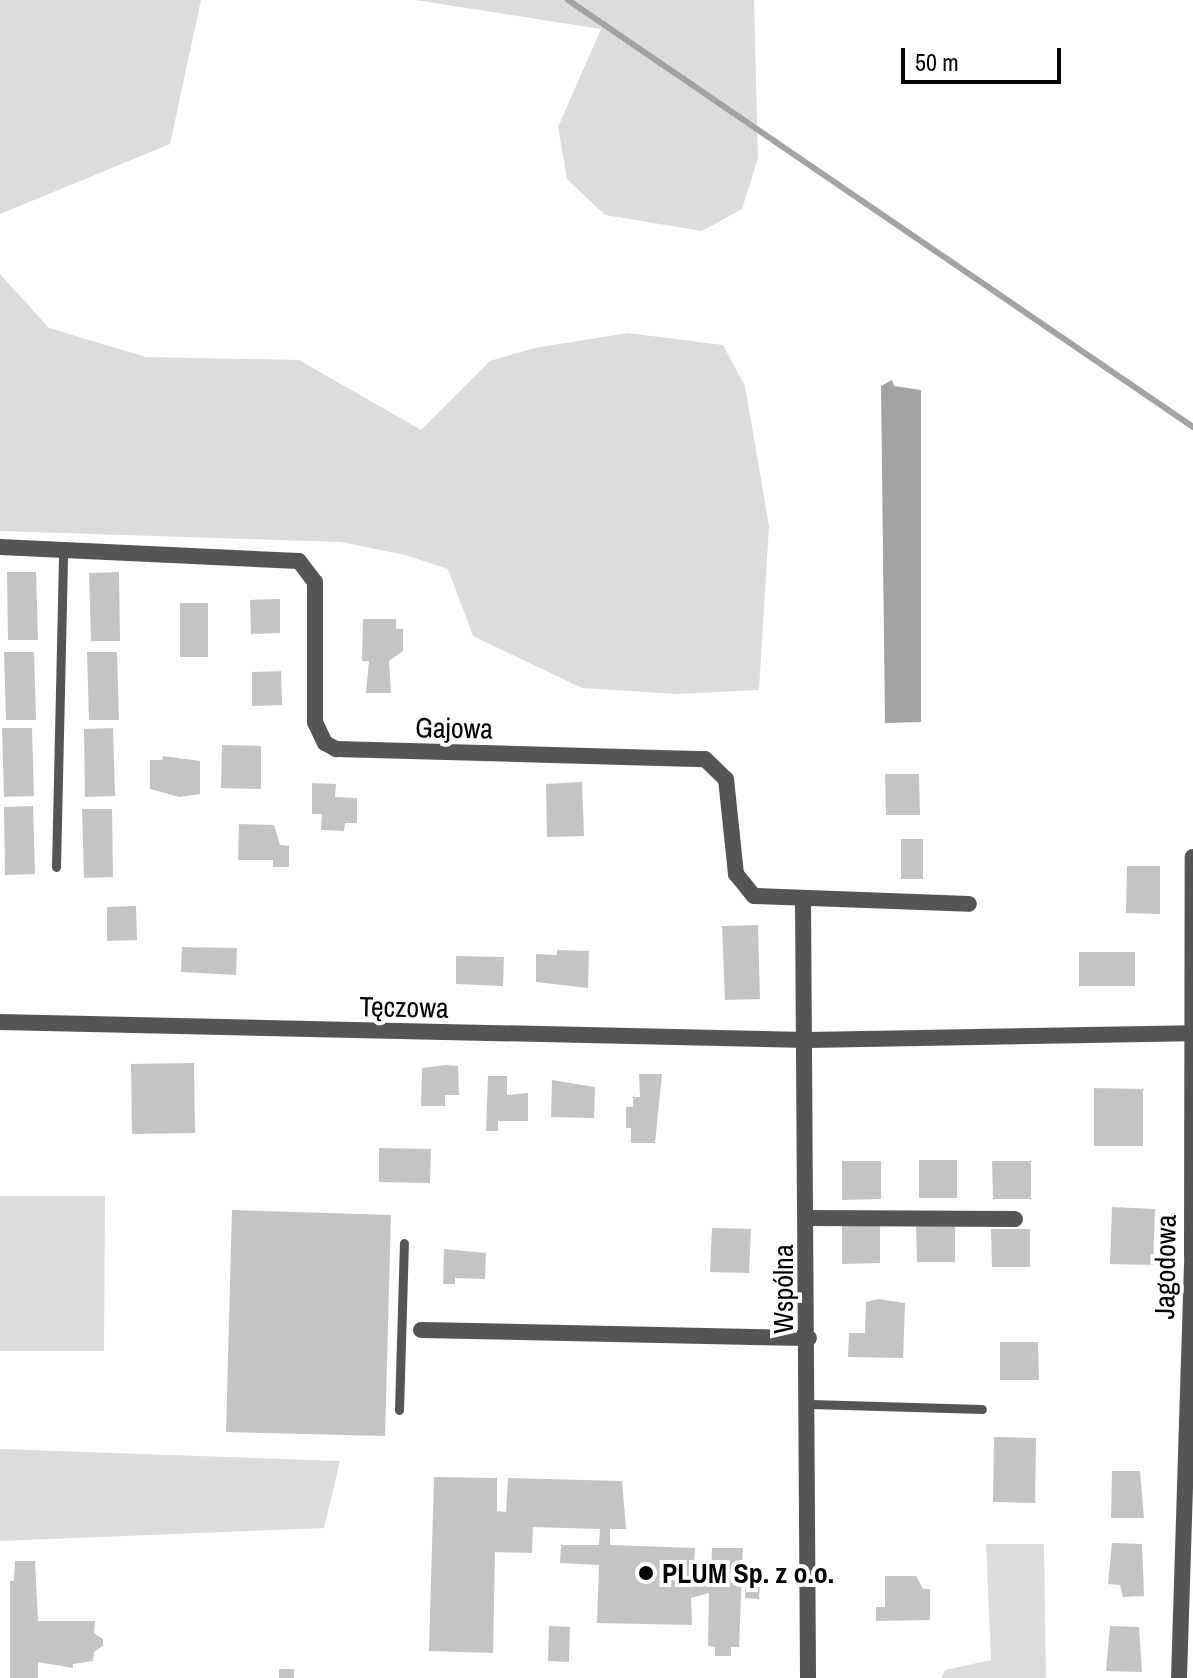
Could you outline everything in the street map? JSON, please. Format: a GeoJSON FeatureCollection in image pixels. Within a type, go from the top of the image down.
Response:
{"type":"FeatureCollection","features":[{"type":"Feature","properties":{"kind":"street","name":"Gajowa"},"geometry":{"type":"LineString","coordinates":[[0,547],[299,561],[315,582],[315,722],[325,743],[347,752],[705,759],[726,779],[740,883],[764,898],[969,904]]}},
{"type":"Feature","properties":{"kind":"street","name":"Jagodowa"},"geometry":{"type":"LineString","coordinates":[[1179,1678],[1193,1255],[1193,857]]}},
{"type":"Feature","properties":{"kind":"street","name":"Wspólna"},"geometry":{"type":"LineString","coordinates":[[803,899],[808,1040],[808,1678]]}},
{"type":"Feature","properties":{"kind":"street","name":"Tęczowa"},"geometry":{"type":"LineString","coordinates":[[0,1022],[808,1040],[1191,1033]]}},
{"type":"Feature","properties":{"kind":"street"},"geometry":{"type":"LineString","coordinates":[[809,1218],[1015,1219]]}},
{"type":"Feature","properties":{"kind":"street"},"geometry":{"type":"LineString","coordinates":[[421,1330],[809,1338]]}},
{"type":"Feature","properties":{"kind":"lane"},"geometry":{"type":"LineString","coordinates":[[56,867],[63,550]]}},
{"type":"Feature","properties":{"kind":"lane"},"geometry":{"type":"LineString","coordinates":[[399,1410],[404,1243]]}},
{"type":"Feature","properties":{"kind":"lane"},"geometry":{"type":"LineString","coordinates":[[401,1330],[421,1330]]}},
{"type":"Feature","properties":{"kind":"lane"},"geometry":{"type":"LineString","coordinates":[[810,1404],[982,1409]]}},
{"type":"Feature","properties":{"kind":"shaded area"},"geometry":{"type":"Polygon","coordinates":[[[0,0],[201,0],[170,144],[0,214],[0,0]]]}},
{"type":"Feature","properties":{"kind":"shaded area"},"geometry":{"type":"Polygon","coordinates":[[[415,0],[754,0],[758,158],[742,209],[702,231],[605,215],[567,179],[558,127],[601,29],[415,0]]]}},
{"type":"Feature","properties":{"kind":"shaded area"},"geometry":{"type":"Polygon","coordinates":[[[0,274],[49,328],[146,357],[299,360],[421,430],[490,361],[534,348],[628,333],[723,345],[745,386],[769,526],[759,690],[676,694],[582,688],[473,636],[448,569],[405,555],[341,542],[0,531],[0,274]]]}},
{"type":"Feature","properties":{"kind":"shaded area"},"geometry":{"type":"Polygon","coordinates":[[[892,380],[894,386],[921,390],[921,722],[885,723],[881,386],[892,380]]]}},
{"type":"Feature","properties":{"kind":"shaded area"},"geometry":{"type":"Polygon","coordinates":[[[0,1196],[105,1196],[104,1351],[0,1351],[0,1196]]]}},
{"type":"Feature","properties":{"kind":"shaded area"},"geometry":{"type":"Polygon","coordinates":[[[0,1449],[340,1461],[324,1528],[0,1541],[0,1449]]]}},
{"type":"Feature","properties":{"kind":"shaded area"},"geometry":{"type":"Polygon","coordinates":[[[986,1544],[1044,1544],[1046,1678],[941,1678],[945,1670],[991,1660],[986,1544]]]}},
{"type":"Feature","properties":{"kind":"building"},"geometry":{"type":"Polygon","coordinates":[[[7,572],[36,572],[38,640],[8,640],[7,572]]]}},
{"type":"Feature","properties":{"kind":"building"},"geometry":{"type":"Polygon","coordinates":[[[119,572],[120,641],[91,641],[89,573],[119,572]]]}},
{"type":"Feature","properties":{"kind":"building"},"geometry":{"type":"Polygon","coordinates":[[[280,599],[280,633],[251,634],[250,600],[280,599]]]}},
{"type":"Feature","properties":{"kind":"building"},"geometry":{"type":"Polygon","coordinates":[[[180,603],[208,603],[208,657],[180,657],[180,603]]]}},
{"type":"Feature","properties":{"kind":"building"},"geometry":{"type":"Polygon","coordinates":[[[363,619],[396,619],[396,629],[403,629],[403,651],[389,661],[391,693],[366,693],[369,661],[362,661],[363,619]]]}},
{"type":"Feature","properties":{"kind":"building"},"geometry":{"type":"Polygon","coordinates":[[[4,652],[34,652],[36,720],[6,720],[4,652]]]}},
{"type":"Feature","properties":{"kind":"building"},"geometry":{"type":"Polygon","coordinates":[[[87,652],[117,652],[119,720],[89,720],[87,652]]]}},
{"type":"Feature","properties":{"kind":"building"},"geometry":{"type":"Polygon","coordinates":[[[281,671],[282,705],[252,706],[252,672],[281,671]]]}},
{"type":"Feature","properties":{"kind":"building"},"geometry":{"type":"Polygon","coordinates":[[[2,728],[32,728],[34,796],[4,797],[2,728]]]}},
{"type":"Feature","properties":{"kind":"building"},"geometry":{"type":"Polygon","coordinates":[[[113,728],[115,796],[85,797],[84,729],[113,728]]]}},
{"type":"Feature","properties":{"kind":"building"},"geometry":{"type":"Polygon","coordinates":[[[222,745],[261,746],[261,789],[221,788],[222,745]]]}},
{"type":"Feature","properties":{"kind":"building"},"geometry":{"type":"Polygon","coordinates":[[[163,756],[200,761],[200,794],[179,797],[150,789],[150,760],[162,760],[163,756]]]}},
{"type":"Feature","properties":{"kind":"building"},"geometry":{"type":"Polygon","coordinates":[[[885,774],[919,774],[920,815],[886,815],[885,774]]]}},
{"type":"Feature","properties":{"kind":"building"},"geometry":{"type":"Polygon","coordinates":[[[582,782],[584,836],[547,837],[546,784],[582,782]]]}},
{"type":"Feature","properties":{"kind":"building"},"geometry":{"type":"Polygon","coordinates":[[[312,783],[336,784],[335,797],[357,798],[357,823],[345,823],[344,831],[321,830],[322,814],[312,814],[312,783]]]}},
{"type":"Feature","properties":{"kind":"building"},"geometry":{"type":"Polygon","coordinates":[[[33,806],[35,874],[5,875],[4,807],[33,806]]]}},
{"type":"Feature","properties":{"kind":"building"},"geometry":{"type":"Polygon","coordinates":[[[82,809],[112,809],[113,877],[84,878],[82,809]]]}},
{"type":"Feature","properties":{"kind":"building"},"geometry":{"type":"Polygon","coordinates":[[[239,824],[274,825],[280,845],[289,846],[289,867],[273,867],[273,860],[238,860],[239,824]]]}},
{"type":"Feature","properties":{"kind":"building"},"geometry":{"type":"Polygon","coordinates":[[[901,839],[923,839],[923,879],[901,879],[901,839]]]}},
{"type":"Feature","properties":{"kind":"building"},"geometry":{"type":"Polygon","coordinates":[[[1127,866],[1160,866],[1160,914],[1126,913],[1127,866]]]}},
{"type":"Feature","properties":{"kind":"building"},"geometry":{"type":"Polygon","coordinates":[[[136,906],[137,940],[107,941],[107,907],[136,906]]]}},
{"type":"Feature","properties":{"kind":"building"},"geometry":{"type":"Polygon","coordinates":[[[758,925],[760,999],[725,1000],[722,926],[758,925]]]}},
{"type":"Feature","properties":{"kind":"building"},"geometry":{"type":"Polygon","coordinates":[[[182,947],[237,948],[236,975],[181,972],[182,947]]]}},
{"type":"Feature","properties":{"kind":"building"},"geometry":{"type":"Polygon","coordinates":[[[557,950],[589,951],[588,988],[536,982],[536,954],[557,955],[557,950]]]}},
{"type":"Feature","properties":{"kind":"building"},"geometry":{"type":"Polygon","coordinates":[[[1079,952],[1135,952],[1135,986],[1079,986],[1079,952]]]}},
{"type":"Feature","properties":{"kind":"building"},"geometry":{"type":"Polygon","coordinates":[[[456,956],[504,957],[503,986],[456,984],[456,956]]]}},
{"type":"Feature","properties":{"kind":"building"},"geometry":{"type":"Polygon","coordinates":[[[194,1063],[195,1133],[132,1134],[131,1064],[194,1063]]]}},
{"type":"Feature","properties":{"kind":"building"},"geometry":{"type":"Polygon","coordinates":[[[458,1066],[459,1095],[445,1095],[445,1106],[421,1106],[422,1068],[458,1066]]]}},
{"type":"Feature","properties":{"kind":"building"},"geometry":{"type":"Polygon","coordinates":[[[639,1074],[662,1074],[655,1143],[631,1143],[631,1128],[626,1128],[626,1107],[633,1107],[633,1097],[640,1097],[639,1074]]]}},
{"type":"Feature","properties":{"kind":"building"},"geometry":{"type":"Polygon","coordinates":[[[488,1076],[507,1076],[507,1095],[528,1093],[528,1121],[498,1121],[498,1131],[486,1131],[488,1076]]]}},
{"type":"Feature","properties":{"kind":"building"},"geometry":{"type":"Polygon","coordinates":[[[552,1080],[595,1087],[594,1118],[551,1117],[552,1080]]]}},
{"type":"Feature","properties":{"kind":"building"},"geometry":{"type":"Polygon","coordinates":[[[1094,1088],[1143,1089],[1143,1146],[1094,1146],[1094,1088]]]}},
{"type":"Feature","properties":{"kind":"building"},"geometry":{"type":"Polygon","coordinates":[[[379,1148],[431,1149],[430,1183],[379,1182],[379,1148]]]}},
{"type":"Feature","properties":{"kind":"building"},"geometry":{"type":"Polygon","coordinates":[[[919,1160],[957,1160],[957,1198],[919,1198],[919,1160]]]}},
{"type":"Feature","properties":{"kind":"building"},"geometry":{"type":"Polygon","coordinates":[[[842,1161],[881,1161],[881,1199],[842,1200],[842,1161]]]}},
{"type":"Feature","properties":{"kind":"building"},"geometry":{"type":"Polygon","coordinates":[[[992,1161],[1031,1161],[1031,1199],[993,1199],[992,1161]]]}},
{"type":"Feature","properties":{"kind":"building"},"geometry":{"type":"Polygon","coordinates":[[[1112,1207],[1155,1209],[1153,1265],[1110,1264],[1112,1207]]]}},
{"type":"Feature","properties":{"kind":"building"},"geometry":{"type":"Polygon","coordinates":[[[232,1210],[391,1215],[385,1436],[226,1432],[232,1210]]]}},
{"type":"Feature","properties":{"kind":"building"},"geometry":{"type":"Polygon","coordinates":[[[916,1224],[955,1224],[955,1262],[917,1262],[916,1224]]]}},
{"type":"Feature","properties":{"kind":"building"},"geometry":{"type":"Polygon","coordinates":[[[842,1225],[880,1225],[880,1263],[842,1264],[842,1225]]]}},
{"type":"Feature","properties":{"kind":"building"},"geometry":{"type":"Polygon","coordinates":[[[712,1228],[751,1229],[749,1273],[710,1272],[712,1228]]]}},
{"type":"Feature","properties":{"kind":"building"},"geometry":{"type":"Polygon","coordinates":[[[991,1229],[1030,1229],[1030,1267],[992,1267],[991,1229]]]}},
{"type":"Feature","properties":{"kind":"building"},"geometry":{"type":"Polygon","coordinates":[[[444,1249],[486,1253],[485,1279],[455,1278],[455,1284],[443,1284],[444,1249]]]}},
{"type":"Feature","properties":{"kind":"building"},"geometry":{"type":"Polygon","coordinates":[[[878,1299],[905,1303],[903,1358],[848,1357],[849,1333],[865,1333],[866,1302],[878,1299]]]}},
{"type":"Feature","properties":{"kind":"building"},"geometry":{"type":"Polygon","coordinates":[[[1000,1342],[1038,1342],[1039,1380],[1000,1380],[1000,1342]]]}},
{"type":"Feature","properties":{"kind":"building"},"geometry":{"type":"Polygon","coordinates":[[[994,1437],[1036,1438],[1035,1503],[993,1502],[994,1437]]]}},
{"type":"Feature","properties":{"kind":"building"},"geometry":{"type":"Polygon","coordinates":[[[1112,1471],[1140,1471],[1144,1518],[1111,1518],[1112,1471]]]}},
{"type":"Feature","properties":{"kind":"building","name":"PLUM Sp. z o.o."},"geometry":{"type":"Polygon","coordinates":[[[434,1477],[497,1478],[497,1511],[506,1512],[508,1478],[622,1481],[626,1529],[610,1529],[610,1545],[695,1548],[693,1581],[711,1581],[712,1548],[743,1548],[739,1647],[731,1647],[731,1656],[715,1656],[715,1647],[708,1646],[709,1593],[691,1598],[692,1625],[597,1623],[599,1565],[560,1563],[561,1545],[599,1545],[600,1529],[533,1527],[532,1553],[495,1552],[493,1653],[429,1651],[434,1477]]]}},
{"type":"Feature","properties":{"kind":"building"},"geometry":{"type":"Polygon","coordinates":[[[1112,1543],[1142,1544],[1144,1596],[1123,1597],[1120,1585],[1108,1584],[1112,1543]]]}},
{"type":"Feature","properties":{"kind":"building"},"geometry":{"type":"Polygon","coordinates":[[[15,1561],[35,1561],[38,1621],[95,1621],[94,1633],[103,1639],[103,1646],[94,1652],[93,1661],[73,1664],[73,1668],[38,1662],[38,1678],[10,1678],[10,1581],[14,1581],[15,1561]]]}},
{"type":"Feature","properties":{"kind":"building"},"geometry":{"type":"Polygon","coordinates":[[[885,1576],[916,1576],[923,1589],[930,1589],[930,1620],[876,1621],[876,1607],[885,1607],[885,1576]]]}},
{"type":"Feature","properties":{"kind":"building"},"geometry":{"type":"Polygon","coordinates":[[[746,1582],[760,1583],[759,1599],[745,1598],[746,1582]]]}},
{"type":"Feature","properties":{"kind":"building"},"geometry":{"type":"Polygon","coordinates":[[[549,1626],[570,1627],[569,1662],[548,1661],[549,1626]]]}},
{"type":"Feature","properties":{"kind":"building"},"geometry":{"type":"Polygon","coordinates":[[[1110,1626],[1139,1627],[1142,1672],[1106,1671],[1110,1626]]]}},
{"type":"Feature","properties":{"kind":"building"},"geometry":{"type":"Polygon","coordinates":[[[279,1669],[294,1669],[294,1678],[279,1678],[279,1669]]]}},
{"type":"Feature","properties":{"kind":"waterway"},"geometry":{"type":"LineString","coordinates":[[568,0],[1193,427]]}},
{"type":"Feature","properties":{"kind":"place","name":"PLUM Sp. z o.o."},"geometry":{"type":"Point","coordinates":[646,1573]}}]}
